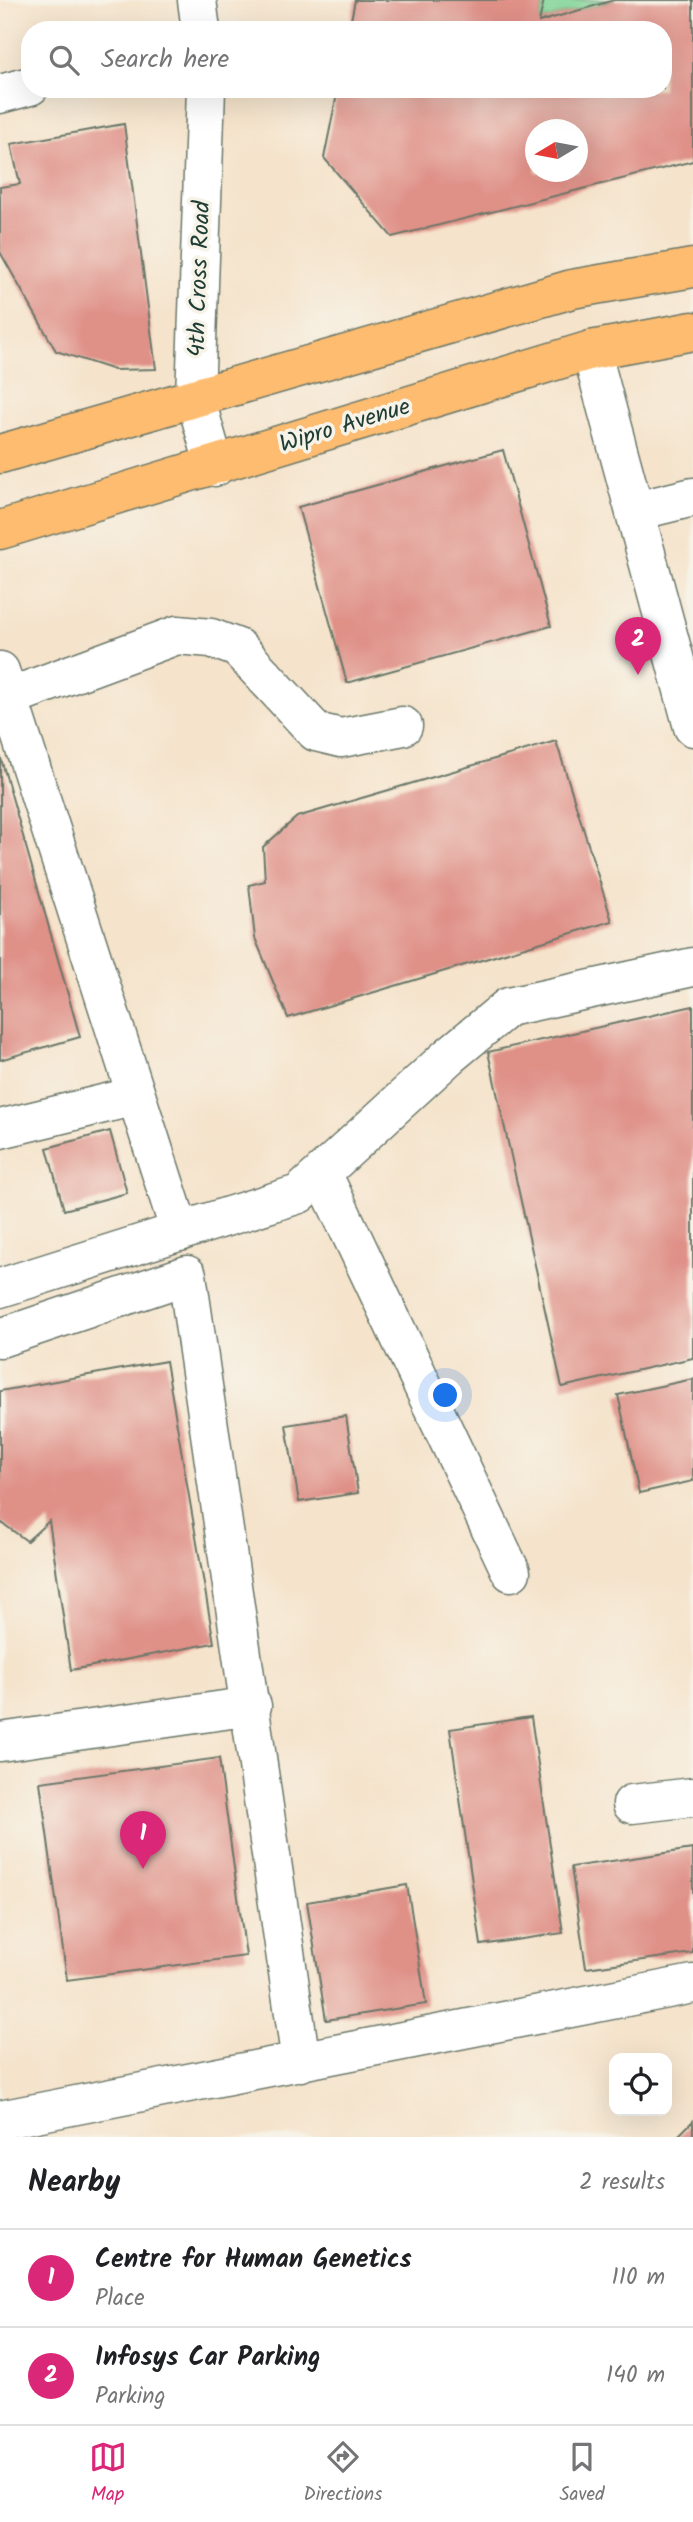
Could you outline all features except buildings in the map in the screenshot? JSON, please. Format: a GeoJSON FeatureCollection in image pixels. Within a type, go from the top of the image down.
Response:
{"type":"FeatureCollection","features":[{"type":"Feature","properties":{"kind":"main road"},"geometry":{"type":"LineString","coordinates":[[0,454],[572,289],[693,268]]}},
{"type":"Feature","properties":{"kind":"main road","name":"Wipro Avenue"},"geometry":{"type":"LineString","coordinates":[[0,530],[215,467],[591,350],[693,331]]}},
{"type":"Feature","properties":{"kind":"street"},"geometry":{"type":"LineString","coordinates":[[197,0],[200,21]]}},
{"type":"Feature","properties":{"kind":"street"},"geometry":{"type":"LineString","coordinates":[[0,94],[21,88]]}},
{"type":"Feature","properties":{"kind":"street","name":"4th Cross Road"},"geometry":{"type":"LineString","coordinates":[[206,98],[195,397],[215,467]]}},
{"type":"Feature","properties":{"kind":"street"},"geometry":{"type":"LineString","coordinates":[[591,350],[636,511],[683,650],[692,719]]}},
{"type":"Feature","properties":{"kind":"street"},"geometry":{"type":"LineString","coordinates":[[636,511],[693,496]]}},
{"type":"Feature","properties":{"kind":"street"},"geometry":{"type":"LineString","coordinates":[[180,1232],[4,684],[177,635],[211,638],[238,648],[316,732],[341,738],[403,726]]}},
{"type":"Feature","properties":{"kind":"street"},"geometry":{"type":"LineString","coordinates":[[0,1288],[299,1194],[449,1056],[508,1007],[693,967]]}},
{"type":"Feature","properties":{"kind":"street"},"geometry":{"type":"LineString","coordinates":[[0,1129],[136,1096]]}},
{"type":"Feature","properties":{"kind":"street"},"geometry":{"type":"LineString","coordinates":[[322,1173],[511,1572]]}},
{"type":"Feature","properties":{"kind":"street"},"geometry":{"type":"LineString","coordinates":[[0,1338],[187,1275],[252,1706],[301,2062]]}},
{"type":"Feature","properties":{"kind":"street"},"geometry":{"type":"LineString","coordinates":[[0,1742],[252,1706]]}},
{"type":"Feature","properties":{"kind":"street"},"geometry":{"type":"LineString","coordinates":[[632,1804],[693,1797]]}},
{"type":"Feature","properties":{"kind":"street"},"geometry":{"type":"LineString","coordinates":[[0,2120],[693,1984]]}},
{"type":"Feature","properties":{"kind":"green space"},"geometry":{"type":"Polygon","coordinates":[[[544,0],[614,0],[542,21],[539,21],[544,0]]]}},
{"type":"Feature","properties":{"kind":"place","name":"Infosys Car Parking"},"geometry":{"type":"Point","coordinates":[638,675]}},
{"type":"Feature","properties":{"kind":"place","name":"Centre for Human Genetics"},"geometry":{"type":"Point","coordinates":[143,1869]}}]}
